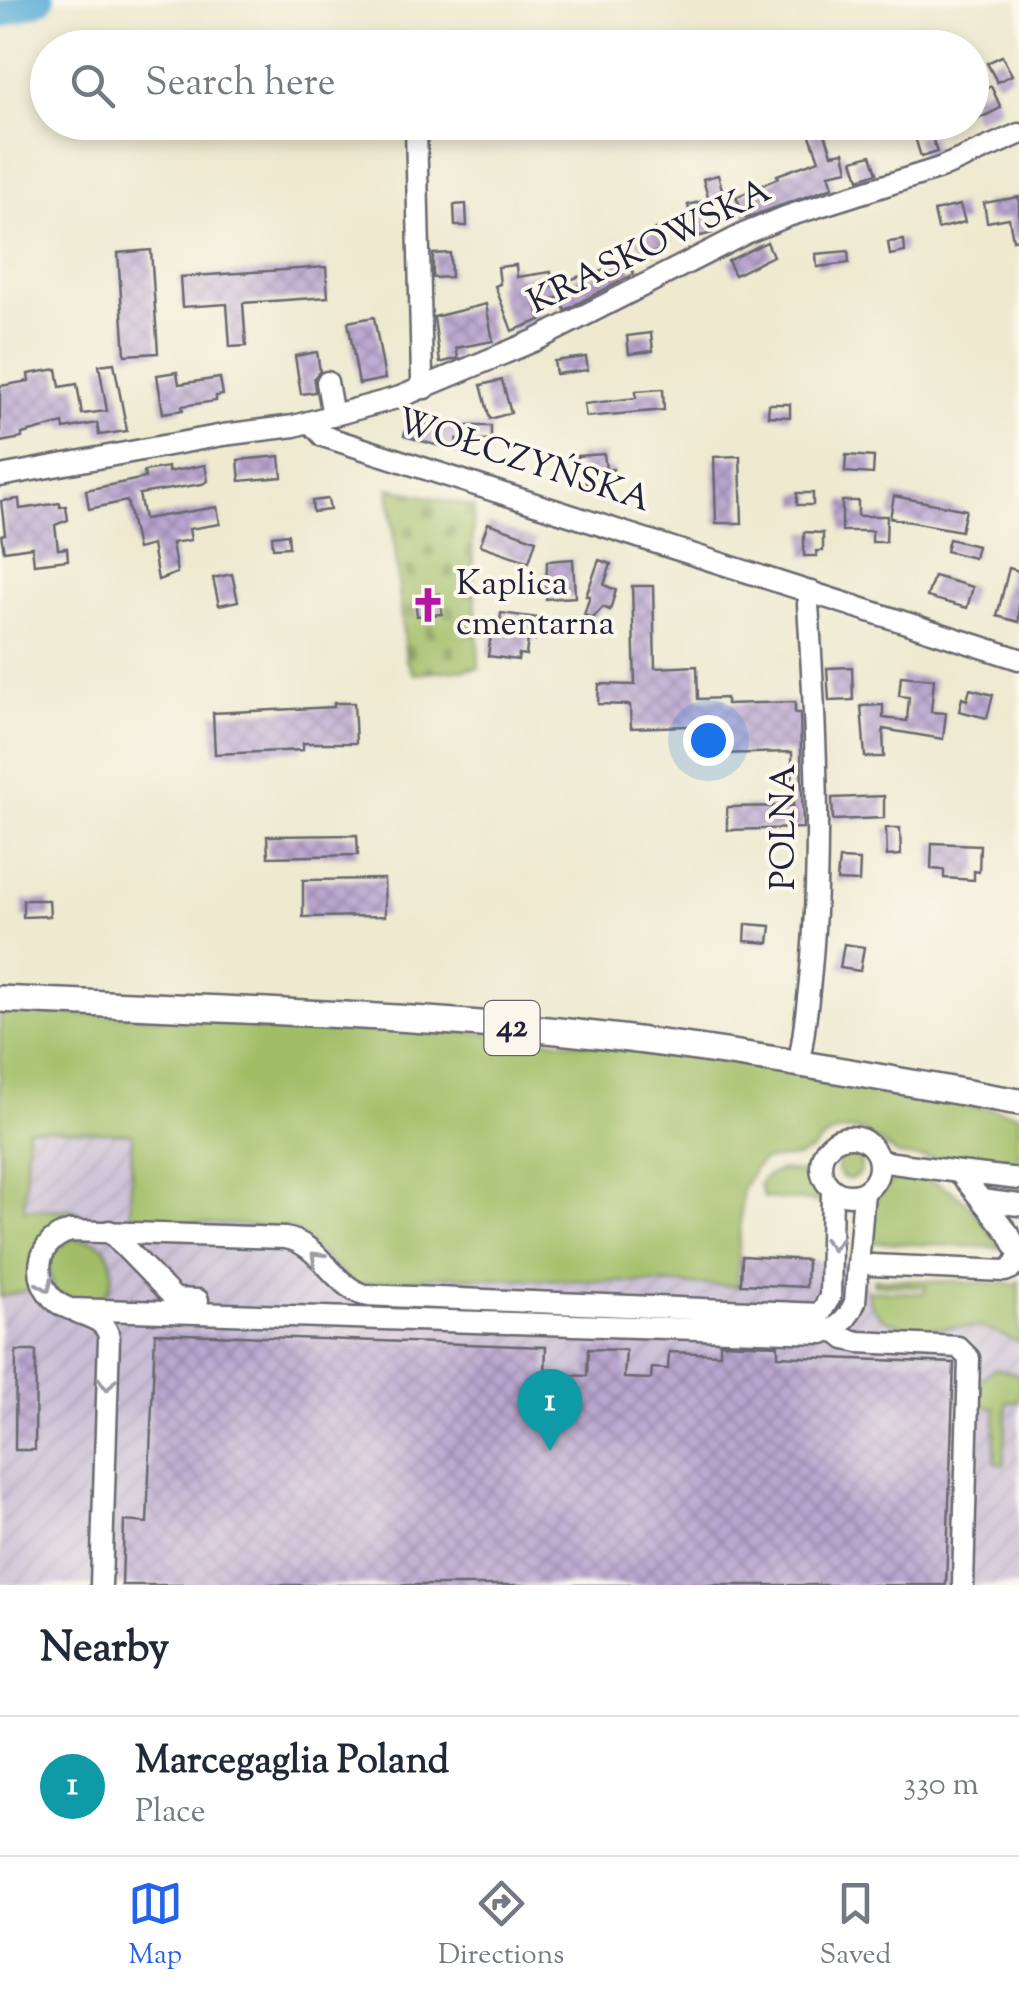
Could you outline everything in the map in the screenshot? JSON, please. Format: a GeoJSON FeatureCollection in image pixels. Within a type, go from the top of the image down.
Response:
{"type":"FeatureCollection","features":[{"type":"Feature","properties":{"kind":"main road","name":"42"},"geometry":{"type":"LineString","coordinates":[[0,999],[443,1022],[628,1039],[799,1063],[1019,1102]]}},
{"type":"Feature","properties":{"kind":"street","name":"KRASKOWSKA"},"geometry":{"type":"LineString","coordinates":[[310,422],[425,388],[536,340],[746,233],[940,168],[1019,134]]}},
{"type":"Feature","properties":{"kind":"street"},"geometry":{"type":"LineString","coordinates":[[416,140],[425,388]]}},
{"type":"Feature","properties":{"kind":"street"},"geometry":{"type":"LineString","coordinates":[[327,382],[333,416]]}},
{"type":"Feature","properties":{"kind":"street"},"geometry":{"type":"LineString","coordinates":[[0,476],[310,422]]}},
{"type":"Feature","properties":{"kind":"street","name":"WOŁCZYŃSKA"},"geometry":{"type":"LineString","coordinates":[[310,422],[324,436],[1019,658]]}},
{"type":"Feature","properties":{"kind":"street","name":"POLNA"},"geometry":{"type":"LineString","coordinates":[[799,1063],[811,996],[819,841],[808,604],[812,592]]}},
{"type":"Feature","properties":{"kind":"street"},"geometry":{"type":"LineString","coordinates":[[70,1309],[823,1333],[828,1314],[832,1190],[820,1169],[824,1152],[837,1140],[846,1137],[864,1141],[879,1161],[1019,1179]]}},
{"type":"Feature","properties":{"kind":"street"},"geometry":{"type":"LineString","coordinates":[[832,1190],[848,1196],[864,1192],[876,1180],[879,1161]]}},
{"type":"Feature","properties":{"kind":"street"},"geometry":{"type":"LineString","coordinates":[[872,1265],[1004,1271],[1016,1264],[1019,1256],[1014,1234],[959,1172]]}},
{"type":"Feature","properties":{"kind":"street"},"geometry":{"type":"LineString","coordinates":[[101,1585],[109,1338],[108,1330],[98,1320],[52,1300],[41,1283],[39,1266],[44,1251],[64,1232],[296,1240],[348,1288],[364,1295],[850,1315],[855,1302],[864,1192]]}},
{"type":"Feature","properties":{"kind":"street"},"geometry":{"type":"LineString","coordinates":[[981,1200],[1019,1205]]}},
{"type":"Feature","properties":{"kind":"street"},"geometry":{"type":"LineString","coordinates":[[109,1231],[174,1299],[800,1323],[828,1314]]}},
{"type":"Feature","properties":{"kind":"street"},"geometry":{"type":"LineString","coordinates":[[828,1314],[845,1339],[958,1347],[968,1358],[963,1585]]}},
{"type":"Feature","properties":{"kind":"shaded area"},"geometry":{"type":"Polygon","coordinates":[[[0,1129],[131,1134],[129,1223],[667,1242],[729,1257],[867,1263],[866,1293],[942,1296],[1019,1327],[1019,1585],[0,1585],[0,1129]]]}},
{"type":"Feature","properties":{"kind":"green space"},"geometry":{"type":"Polygon","coordinates":[[[389,488],[474,507],[479,668],[414,674],[406,660],[389,488]]]}},
{"type":"Feature","properties":{"kind":"green space"},"geometry":{"type":"Polygon","coordinates":[[[0,1010],[445,1030],[688,1053],[1019,1114],[1019,1169],[899,1155],[861,1131],[836,1132],[810,1152],[764,1160],[754,1168],[742,1190],[737,1286],[442,1276],[355,1285],[291,1227],[130,1221],[132,1134],[28,1128],[24,1209],[75,1210],[81,1216],[62,1224],[32,1257],[30,1290],[0,1297],[0,1010]]]}},
{"type":"Feature","properties":{"kind":"green space"},"geometry":{"type":"Polygon","coordinates":[[[849,1155],[858,1158],[858,1176],[849,1179],[840,1176],[837,1167],[840,1158],[849,1155]]]}},
{"type":"Feature","properties":{"kind":"green space"},"geometry":{"type":"Polygon","coordinates":[[[781,1170],[802,1173],[823,1194],[823,1202],[764,1198],[759,1184],[781,1170]]]}},
{"type":"Feature","properties":{"kind":"green space"},"geometry":{"type":"Polygon","coordinates":[[[915,1177],[945,1187],[966,1202],[1001,1248],[869,1242],[876,1200],[895,1179],[915,1177]]]}},
{"type":"Feature","properties":{"kind":"green space"},"geometry":{"type":"Polygon","coordinates":[[[72,1239],[96,1242],[110,1257],[109,1288],[95,1302],[81,1304],[54,1293],[50,1261],[72,1239]]]}},
{"type":"Feature","properties":{"kind":"green space"},"geometry":{"type":"Polygon","coordinates":[[[874,1279],[1017,1284],[1019,1281],[1019,1342],[982,1328],[896,1324],[872,1306],[867,1290],[924,1293],[926,1287],[873,1284],[874,1279]]]}},
{"type":"Feature","properties":{"kind":"green space"},"geometry":{"type":"Polygon","coordinates":[[[995,1368],[1019,1375],[1019,1402],[1007,1402],[1004,1465],[995,1463],[995,1407],[978,1406],[981,1379],[995,1368]]]}},
{"type":"Feature","properties":{"kind":"building"},"geometry":{"type":"Polygon","coordinates":[[[1002,56],[1012,75],[997,82],[989,62],[1002,56]]]}},
{"type":"Feature","properties":{"kind":"building"},"geometry":{"type":"Polygon","coordinates":[[[989,87],[1001,108],[989,114],[989,87]]]}},
{"type":"Feature","properties":{"kind":"building"},"geometry":{"type":"Polygon","coordinates":[[[812,140],[827,140],[832,154],[844,152],[848,170],[829,174],[833,187],[746,218],[736,197],[778,178],[777,175],[819,160],[812,140]]]}},
{"type":"Feature","properties":{"kind":"building"},"geometry":{"type":"Polygon","coordinates":[[[916,140],[933,140],[937,152],[921,157],[916,140]]]}},
{"type":"Feature","properties":{"kind":"building"},"geometry":{"type":"Polygon","coordinates":[[[871,155],[877,173],[859,179],[853,160],[871,155]]]}},
{"type":"Feature","properties":{"kind":"building"},"geometry":{"type":"Polygon","coordinates":[[[718,175],[724,196],[709,201],[703,179],[718,175]]]}},
{"type":"Feature","properties":{"kind":"building"},"geometry":{"type":"Polygon","coordinates":[[[1019,197],[1019,239],[1013,240],[1009,218],[987,222],[984,203],[1019,197]]]}},
{"type":"Feature","properties":{"kind":"building"},"geometry":{"type":"Polygon","coordinates":[[[703,201],[712,233],[697,237],[688,205],[703,201]]]}},
{"type":"Feature","properties":{"kind":"building"},"geometry":{"type":"Polygon","coordinates":[[[466,204],[467,226],[455,226],[454,205],[466,204]]]}},
{"type":"Feature","properties":{"kind":"building"},"geometry":{"type":"Polygon","coordinates":[[[960,205],[965,222],[938,229],[934,211],[960,205]]]}},
{"type":"Feature","properties":{"kind":"building"},"geometry":{"type":"Polygon","coordinates":[[[657,228],[667,245],[647,257],[637,239],[657,228]]]}},
{"type":"Feature","properties":{"kind":"building"},"geometry":{"type":"Polygon","coordinates":[[[904,240],[905,252],[890,255],[888,242],[904,240]]]}},
{"type":"Feature","properties":{"kind":"building"},"geometry":{"type":"Polygon","coordinates":[[[767,242],[773,256],[735,275],[728,261],[767,242]]]}},
{"type":"Feature","properties":{"kind":"building"},"geometry":{"type":"Polygon","coordinates":[[[151,250],[158,353],[125,355],[118,253],[151,250]]]}},
{"type":"Feature","properties":{"kind":"building"},"geometry":{"type":"Polygon","coordinates":[[[848,251],[849,263],[817,267],[816,254],[848,251]]]}},
{"type":"Feature","properties":{"kind":"building"},"geometry":{"type":"Polygon","coordinates":[[[450,253],[451,277],[433,278],[433,254],[450,253]]]}},
{"type":"Feature","properties":{"kind":"building"},"geometry":{"type":"Polygon","coordinates":[[[627,259],[634,274],[565,310],[560,297],[536,305],[541,320],[512,331],[495,286],[500,284],[498,267],[516,265],[517,277],[551,272],[553,286],[586,274],[587,278],[627,259]]]}},
{"type":"Feature","properties":{"kind":"building"},"geometry":{"type":"Polygon","coordinates":[[[326,267],[328,297],[243,303],[246,346],[230,347],[227,304],[182,307],[180,277],[326,267]]]}},
{"type":"Feature","properties":{"kind":"building"},"geometry":{"type":"Polygon","coordinates":[[[486,304],[493,341],[456,348],[458,358],[440,363],[434,317],[486,304]]]}},
{"type":"Feature","properties":{"kind":"building"},"geometry":{"type":"Polygon","coordinates":[[[374,317],[385,379],[359,384],[348,322],[374,317]]]}},
{"type":"Feature","properties":{"kind":"building"},"geometry":{"type":"Polygon","coordinates":[[[651,333],[653,351],[629,354],[627,336],[651,333]]]}},
{"type":"Feature","properties":{"kind":"building"},"geometry":{"type":"Polygon","coordinates":[[[317,352],[320,371],[314,378],[315,392],[301,394],[295,356],[317,352]]]}},
{"type":"Feature","properties":{"kind":"building"},"geometry":{"type":"Polygon","coordinates":[[[586,357],[588,370],[556,374],[554,361],[586,357]]]}},
{"type":"Feature","properties":{"kind":"building"},"geometry":{"type":"Polygon","coordinates":[[[114,363],[127,431],[99,435],[97,423],[64,429],[63,423],[0,442],[0,386],[29,381],[28,374],[57,369],[60,387],[77,384],[82,414],[107,411],[99,365],[114,363]]]}},
{"type":"Feature","properties":{"kind":"building"},"geometry":{"type":"Polygon","coordinates":[[[177,372],[179,384],[220,378],[223,395],[216,396],[216,401],[163,413],[157,375],[177,372]]]}},
{"type":"Feature","properties":{"kind":"building"},"geometry":{"type":"Polygon","coordinates":[[[502,380],[511,413],[490,419],[481,385],[502,380]]]}},
{"type":"Feature","properties":{"kind":"building"},"geometry":{"type":"Polygon","coordinates":[[[663,389],[664,410],[586,417],[584,404],[636,398],[636,391],[663,389]]]}},
{"type":"Feature","properties":{"kind":"building"},"geometry":{"type":"Polygon","coordinates":[[[769,404],[790,404],[790,417],[768,416],[769,404]]]}},
{"type":"Feature","properties":{"kind":"building"},"geometry":{"type":"Polygon","coordinates":[[[408,419],[447,430],[447,422],[491,426],[491,440],[457,439],[456,451],[404,436],[408,419]]]}},
{"type":"Feature","properties":{"kind":"building"},"geometry":{"type":"Polygon","coordinates":[[[604,454],[606,470],[613,469],[614,480],[586,483],[585,471],[579,472],[577,456],[604,454]]]}},
{"type":"Feature","properties":{"kind":"building"},"geometry":{"type":"Polygon","coordinates":[[[846,455],[874,457],[873,474],[845,472],[846,455]]]}},
{"type":"Feature","properties":{"kind":"building"},"geometry":{"type":"Polygon","coordinates":[[[280,456],[282,477],[240,481],[238,460],[280,456]]]}},
{"type":"Feature","properties":{"kind":"building"},"geometry":{"type":"Polygon","coordinates":[[[740,456],[742,523],[716,523],[714,457],[740,456]]]}},
{"type":"Feature","properties":{"kind":"building"},"geometry":{"type":"Polygon","coordinates":[[[205,465],[208,481],[202,484],[139,494],[144,519],[217,507],[220,524],[189,529],[191,540],[172,543],[177,573],[158,580],[152,545],[137,549],[127,501],[89,509],[86,490],[145,478],[144,471],[168,467],[168,472],[205,465]]]}},
{"type":"Feature","properties":{"kind":"building"},"geometry":{"type":"Polygon","coordinates":[[[797,493],[813,493],[813,505],[797,505],[797,493]]]}},
{"type":"Feature","properties":{"kind":"building"},"geometry":{"type":"Polygon","coordinates":[[[894,496],[966,510],[961,531],[890,518],[894,496]]]}},
{"type":"Feature","properties":{"kind":"building"},"geometry":{"type":"Polygon","coordinates":[[[19,499],[20,509],[60,503],[60,507],[66,506],[68,520],[55,525],[58,549],[67,548],[68,560],[34,564],[32,547],[4,551],[1,501],[19,499]]]}},
{"type":"Feature","properties":{"kind":"building"},"geometry":{"type":"Polygon","coordinates":[[[328,499],[330,510],[313,512],[312,501],[328,499]]]}},
{"type":"Feature","properties":{"kind":"building"},"geometry":{"type":"Polygon","coordinates":[[[842,501],[858,501],[858,516],[887,516],[886,542],[872,542],[872,531],[842,531],[842,501]]]}},
{"type":"Feature","properties":{"kind":"building"},"geometry":{"type":"Polygon","coordinates":[[[488,523],[536,540],[529,562],[480,545],[488,523]]]}},
{"type":"Feature","properties":{"kind":"building"},"geometry":{"type":"Polygon","coordinates":[[[804,532],[823,533],[823,551],[817,551],[817,556],[804,556],[804,532]]]}},
{"type":"Feature","properties":{"kind":"building"},"geometry":{"type":"Polygon","coordinates":[[[288,534],[289,547],[273,548],[272,536],[288,534]]]}},
{"type":"Feature","properties":{"kind":"building"},"geometry":{"type":"Polygon","coordinates":[[[949,539],[977,546],[974,558],[946,551],[949,539]]]}},
{"type":"Feature","properties":{"kind":"building"},"geometry":{"type":"Polygon","coordinates":[[[573,559],[575,597],[546,599],[547,561],[573,559]]]}},
{"type":"Feature","properties":{"kind":"building"},"geometry":{"type":"Polygon","coordinates":[[[599,560],[611,564],[604,585],[616,590],[610,610],[603,607],[593,618],[584,615],[590,596],[586,596],[599,560]]]}},
{"type":"Feature","properties":{"kind":"building"},"geometry":{"type":"Polygon","coordinates":[[[1009,568],[1019,571],[1019,622],[997,616],[1009,568]]]}},
{"type":"Feature","properties":{"kind":"building"},"geometry":{"type":"Polygon","coordinates":[[[232,574],[238,601],[219,605],[213,578],[232,574]]]}},
{"type":"Feature","properties":{"kind":"building"},"geometry":{"type":"Polygon","coordinates":[[[934,576],[973,587],[967,608],[927,597],[934,576]]]}},
{"type":"Feature","properties":{"kind":"building"},"geometry":{"type":"Polygon","coordinates":[[[632,586],[653,586],[655,668],[697,666],[698,699],[726,698],[726,704],[795,702],[795,713],[800,713],[803,828],[727,830],[727,807],[793,806],[792,752],[715,754],[715,725],[631,728],[630,705],[598,704],[599,684],[635,685],[632,586]]]}},
{"type":"Feature","properties":{"kind":"building","name":"Kaplica cmentarna"},"geometry":{"type":"Polygon","coordinates":[[[440,594],[442,614],[417,616],[415,597],[440,594]]]}},
{"type":"Feature","properties":{"kind":"building"},"geometry":{"type":"Polygon","coordinates":[[[501,613],[538,618],[535,640],[528,639],[526,655],[519,654],[518,660],[488,656],[491,634],[499,635],[501,613]]]}},
{"type":"Feature","properties":{"kind":"building"},"geometry":{"type":"Polygon","coordinates":[[[852,667],[853,700],[829,701],[827,668],[852,667]]]}},
{"type":"Feature","properties":{"kind":"building"},"geometry":{"type":"Polygon","coordinates":[[[901,676],[934,679],[931,712],[946,713],[943,739],[883,729],[884,757],[865,757],[861,706],[883,705],[883,718],[907,721],[909,697],[899,696],[901,676]]]}},
{"type":"Feature","properties":{"kind":"building"},"geometry":{"type":"Polygon","coordinates":[[[970,689],[993,695],[987,718],[959,711],[962,698],[967,700],[970,689]]]}},
{"type":"Feature","properties":{"kind":"building"},"geometry":{"type":"Polygon","coordinates":[[[334,703],[354,703],[356,743],[303,743],[303,750],[215,754],[213,713],[334,707],[334,703]]]}},
{"type":"Feature","properties":{"kind":"building"},"geometry":{"type":"Polygon","coordinates":[[[884,796],[884,818],[833,820],[832,798],[884,796]]]}},
{"type":"Feature","properties":{"kind":"building"},"geometry":{"type":"Polygon","coordinates":[[[886,828],[900,828],[901,855],[887,856],[886,828]]]}},
{"type":"Feature","properties":{"kind":"building"},"geometry":{"type":"Polygon","coordinates":[[[357,835],[358,855],[268,857],[267,836],[357,835]]]}},
{"type":"Feature","properties":{"kind":"building"},"geometry":{"type":"Polygon","coordinates":[[[932,843],[980,845],[979,872],[974,871],[974,880],[944,878],[944,870],[931,869],[932,843]]]}},
{"type":"Feature","properties":{"kind":"building"},"geometry":{"type":"Polygon","coordinates":[[[839,859],[860,860],[859,882],[837,881],[839,859]]]}},
{"type":"Feature","properties":{"kind":"building"},"geometry":{"type":"Polygon","coordinates":[[[384,879],[385,916],[303,917],[303,880],[384,879]]]}},
{"type":"Feature","properties":{"kind":"building"},"geometry":{"type":"Polygon","coordinates":[[[23,900],[49,900],[50,916],[23,917],[23,900]]]}},
{"type":"Feature","properties":{"kind":"building"},"geometry":{"type":"Polygon","coordinates":[[[746,924],[771,926],[769,943],[745,941],[746,924]]]}},
{"type":"Feature","properties":{"kind":"building"},"geometry":{"type":"Polygon","coordinates":[[[844,944],[864,947],[860,971],[840,968],[844,944]]]}},
{"type":"Feature","properties":{"kind":"building"},"geometry":{"type":"Polygon","coordinates":[[[742,1256],[807,1260],[806,1287],[741,1284],[742,1256]]]}},
{"type":"Feature","properties":{"kind":"building"},"geometry":{"type":"Polygon","coordinates":[[[155,1333],[546,1347],[545,1374],[587,1376],[588,1349],[626,1350],[624,1378],[651,1379],[652,1368],[668,1369],[669,1352],[720,1354],[720,1343],[778,1345],[778,1356],[954,1363],[946,1585],[122,1585],[124,1521],[147,1523],[155,1333]]]}},
{"type":"Feature","properties":{"kind":"building"},"geometry":{"type":"Polygon","coordinates":[[[16,1351],[36,1351],[35,1450],[15,1450],[16,1351]]]}},
{"type":"Feature","properties":{"kind":"waterway"},"geometry":{"type":"LineString","coordinates":[[0,15],[40,0]]}},
{"type":"Feature","properties":{"kind":"place","name":"Kaplica cmentarna"},"geometry":{"type":"Point","coordinates":[428,605]}},
{"type":"Feature","properties":{"kind":"place","name":"Marcegaglia Poland"},"geometry":{"type":"Point","coordinates":[550,1451]}}]}
